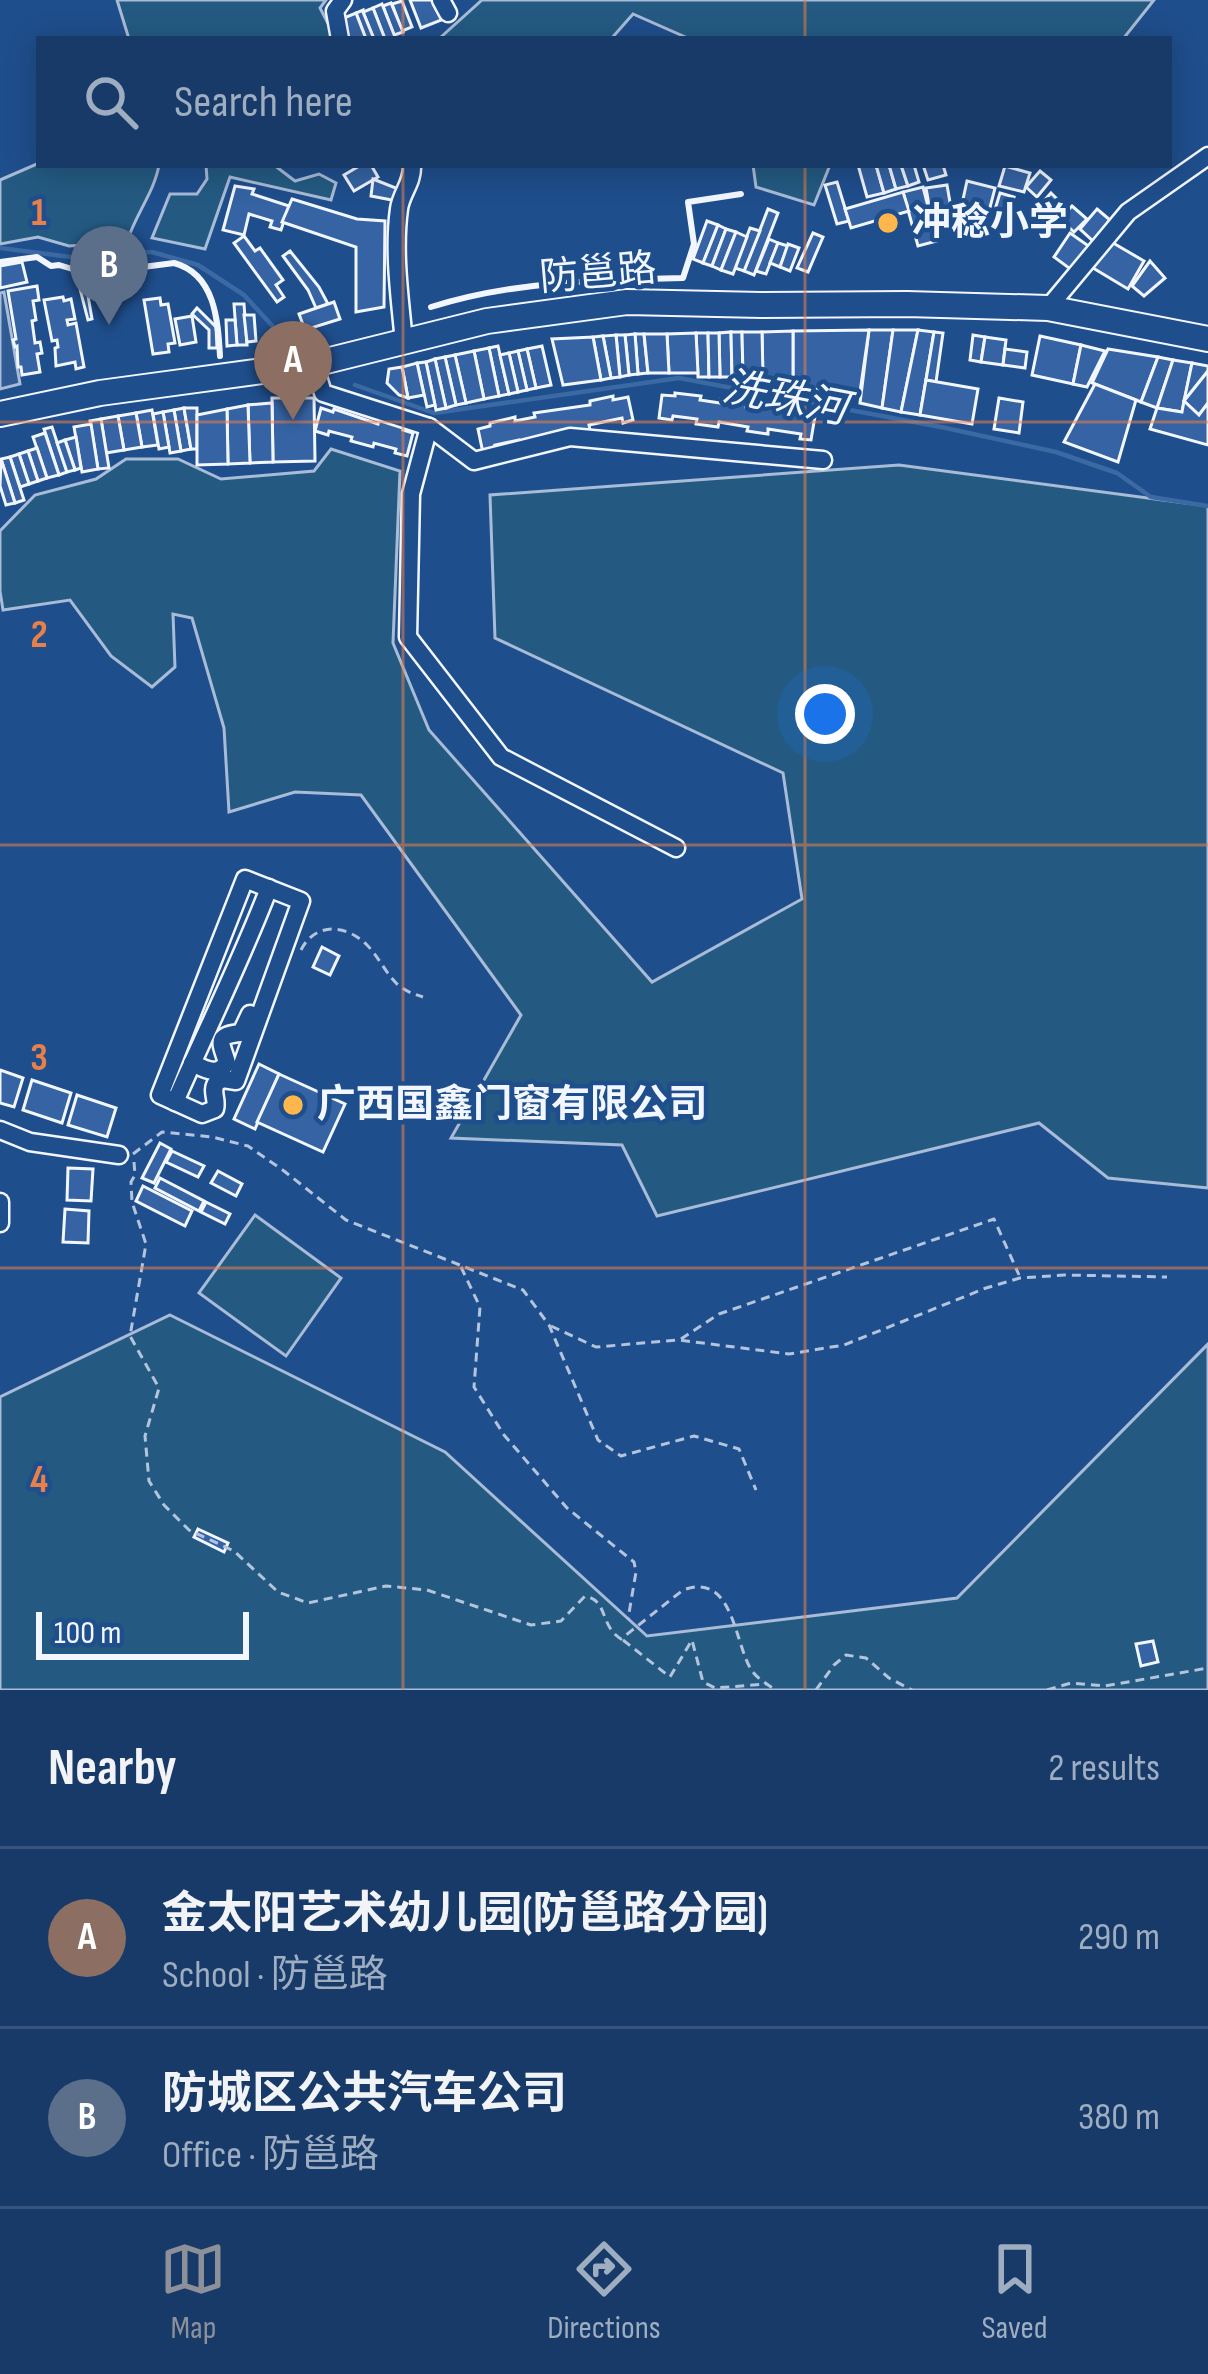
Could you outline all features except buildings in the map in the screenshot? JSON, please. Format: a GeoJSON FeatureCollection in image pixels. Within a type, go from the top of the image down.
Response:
{"type":"FeatureCollection","features":[{"type":"Feature","properties":{"kind":"highway","name":"防邕路"},"geometry":{"type":"LineString","coordinates":[[0,415],[100,392],[314,364],[487,321],[627,302],[1048,308],[1208,339]]}},
{"type":"Feature","properties":{"kind":"street"},"geometry":{"type":"LineString","coordinates":[[339,36],[335,11],[343,0]]}},
{"type":"Feature","properties":{"kind":"street"},"geometry":{"type":"LineString","coordinates":[[1048,308],[1129,212],[1208,156]]}},
{"type":"Feature","properties":{"kind":"street"},"geometry":{"type":"LineString","coordinates":[[404,342],[399,205],[412,179],[412,168]]}},
{"type":"Feature","properties":{"kind":"street"},"geometry":{"type":"LineString","coordinates":[[314,364],[323,393],[429,427],[475,460],[570,437],[823,460]]}},
{"type":"Feature","properties":{"kind":"street"},"geometry":{"type":"LineString","coordinates":[[429,427],[412,494],[408,637],[501,757],[676,848]]}},
{"type":"Feature","properties":{"kind":"street"},"geometry":{"type":"LineString","coordinates":[[264,886],[301,901]]}},
{"type":"Feature","properties":{"kind":"street"},"geometry":{"type":"LineString","coordinates":[[172,1101],[245,950],[264,886]]}},
{"type":"Feature","properties":{"kind":"street"},"geometry":{"type":"LineString","coordinates":[[172,1101],[264,886]]}},
{"type":"Feature","properties":{"kind":"street"},"geometry":{"type":"LineString","coordinates":[[192,1063],[211,1071],[227,1064],[222,1039],[241,1033],[301,901]]}},
{"type":"Feature","properties":{"kind":"street"},"geometry":{"type":"LineString","coordinates":[[172,1101],[209,1113],[217,1103],[217,1082],[236,1082],[301,901]]}},
{"type":"Feature","properties":{"kind":"street"},"geometry":{"type":"LineString","coordinates":[[0,1130],[30,1142],[126,1155]]}},
{"type":"Feature","properties":{"kind":"street"},"geometry":{"type":"LineString","coordinates":[[0,1202],[0,1223]]}},
{"type":"Feature","properties":{"kind":"path"},"geometry":{"type":"LineString","coordinates":[[295,963],[305,941],[320,930],[336,928],[367,944],[402,989],[423,998]]}},
{"type":"Feature","properties":{"kind":"path"},"geometry":{"type":"LineString","coordinates":[[756,1490],[739,1449],[694,1436],[621,1456],[598,1440],[549,1325],[523,1290],[346,1220],[248,1146],[162,1132],[126,1155],[135,1175],[130,1182],[132,1202],[146,1244],[130,1336],[159,1388],[145,1436],[149,1481],[189,1530],[234,1551],[278,1592],[308,1604],[386,1586],[427,1590],[531,1625],[561,1621],[585,1596],[591,1597],[599,1602],[609,1631],[670,1677],[692,1640],[703,1682],[715,1688],[766,1684]]}},
{"type":"Feature","properties":{"kind":"path"},"geometry":{"type":"LineString","coordinates":[[679,1340],[719,1314],[994,1219],[1020,1278]]}},
{"type":"Feature","properties":{"kind":"path"},"geometry":{"type":"LineString","coordinates":[[460,1265],[480,1306],[474,1387],[504,1435],[567,1508],[634,1562],[628,1619]]}},
{"type":"Feature","properties":{"kind":"path"},"geometry":{"type":"LineString","coordinates":[[549,1325],[596,1347],[679,1340],[789,1354],[844,1345],[1020,1278],[1167,1277]]}},
{"type":"Feature","properties":{"kind":"path"},"geometry":{"type":"LineString","coordinates":[[621,1639],[683,1590],[707,1588],[731,1613],[751,1670],[776,1690]]}},
{"type":"Feature","properties":{"kind":"path"},"geometry":{"type":"LineString","coordinates":[[816,1690],[846,1655],[866,1658],[912,1690]]}},
{"type":"Feature","properties":{"kind":"path"},"geometry":{"type":"LineString","coordinates":[[1047,1690],[1071,1683],[1106,1686],[1208,1668]]}},
{"type":"Feature","properties":{"kind":"shaded area"},"geometry":{"type":"Polygon","coordinates":[[[117,0],[326,0],[320,8],[334,36],[128,36],[117,0]]]}},
{"type":"Feature","properties":{"kind":"shaded area"},"geometry":{"type":"Polygon","coordinates":[[[482,0],[1154,0],[1125,36],[683,36],[633,14],[614,36],[442,36],[482,0]]]}},
{"type":"Feature","properties":{"kind":"shaded area"},"geometry":{"type":"Polygon","coordinates":[[[36,164],[36,168],[158,168],[127,242],[69,246],[38,237],[0,244],[0,180],[36,164]]]}},
{"type":"Feature","properties":{"kind":"shaded area"},"geometry":{"type":"Polygon","coordinates":[[[206,168],[278,168],[295,181],[319,174],[336,183],[331,200],[230,177],[205,249],[152,238],[170,194],[197,194],[207,179],[206,168]]]}},
{"type":"Feature","properties":{"kind":"shaded area"},"geometry":{"type":"Polygon","coordinates":[[[753,168],[829,168],[814,205],[756,187],[753,168]]]}},
{"type":"Feature","properties":{"kind":"shaded area"},"geometry":{"type":"Polygon","coordinates":[[[4,292],[20,384],[0,389],[0,293],[4,292]]]}},
{"type":"Feature","properties":{"kind":"shaded area"},"geometry":{"type":"Polygon","coordinates":[[[331,449],[400,471],[393,643],[429,730],[652,982],[802,899],[783,773],[495,638],[490,495],[899,465],[1208,506],[1208,1188],[1108,1178],[1039,1123],[657,1216],[622,1145],[451,1138],[521,1015],[361,795],[295,792],[229,812],[224,728],[192,618],[173,614],[175,667],[152,687],[111,656],[70,600],[3,610],[0,531],[35,495],[96,479],[126,459],[178,459],[221,479],[314,471],[331,449]]]}},
{"type":"Feature","properties":{"kind":"shaded area"},"geometry":{"type":"Polygon","coordinates":[[[255,1215],[341,1278],[286,1356],[199,1293],[255,1215]]]}},
{"type":"Feature","properties":{"kind":"shaded area"},"geometry":{"type":"Polygon","coordinates":[[[170,1315],[445,1452],[647,1636],[957,1598],[1208,1344],[1208,1690],[0,1690],[0,1397],[170,1315]]]}},
{"type":"Feature","properties":{"kind":"waterway","name":"洗珠河"},"geometry":{"type":"LineString","coordinates":[[0,248],[71,257],[152,252],[198,265],[244,295],[277,331]]}},
{"type":"Feature","properties":{"kind":"waterway","name":"洗珠河"},"geometry":{"type":"LineString","coordinates":[[355,385],[434,413],[679,378],[1056,452],[1117,473],[1151,497],[1208,506]]}},
{"type":"Feature","properties":{"kind":"wall"},"geometry":{"type":"LineString","coordinates":[[431,307],[525,287],[683,278],[694,244],[688,202],[741,194]]}},
{"type":"Feature","properties":{"kind":"wall"},"geometry":{"type":"LineString","coordinates":[[0,262],[37,257],[51,266],[89,274],[174,263],[198,277],[212,300],[220,356]]}},
{"type":"Feature","properties":{"kind":"place","name":"冲稔小学"},"geometry":{"type":"Point","coordinates":[888,223]}},
{"type":"Feature","properties":{"kind":"place","name":"防城区公共汽车公司"},"geometry":{"type":"Point","coordinates":[109,325]}},
{"type":"Feature","properties":{"kind":"place","name":"金太阳艺术幼儿园(防邕路分园)"},"geometry":{"type":"Point","coordinates":[293,420]}},
{"type":"Feature","properties":{"kind":"place","name":"广西国鑫门窗有限公司"},"geometry":{"type":"Point","coordinates":[293,1105]}}]}
